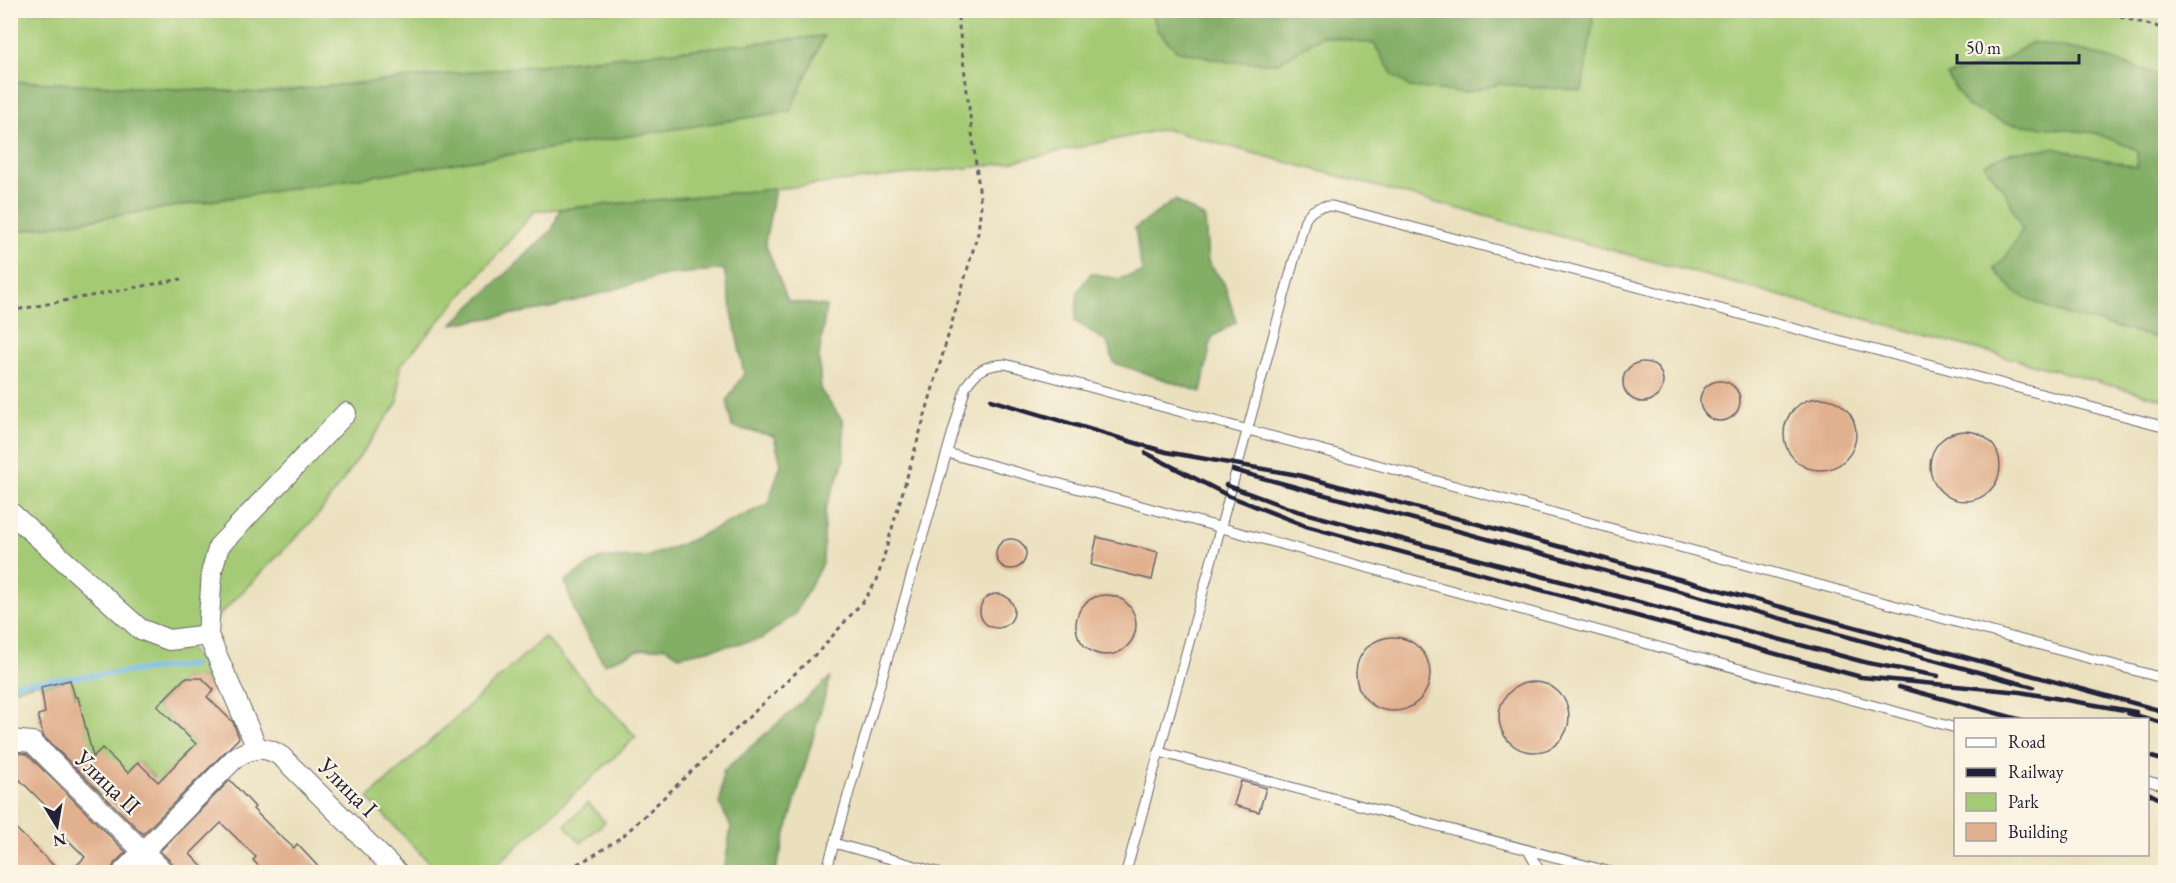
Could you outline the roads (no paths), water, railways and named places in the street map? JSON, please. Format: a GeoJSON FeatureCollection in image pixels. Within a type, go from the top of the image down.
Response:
{"type":"FeatureCollection","features":[{"type":"Feature","properties":{"kind":"street"},"geometry":{"type":"LineString","coordinates":[[123,873],[235,758],[247,750],[257,748],[208,635],[212,570],[219,546],[346,413]]}},
{"type":"Feature","properties":{"kind":"street"},"geometry":{"type":"LineString","coordinates":[[10,512],[140,629],[168,640],[208,635]]}},
{"type":"Feature","properties":{"kind":"street","name":"Улица II"},"geometry":{"type":"LineString","coordinates":[[10,740],[32,742],[165,873]]}},
{"type":"Feature","properties":{"kind":"street","name":"Улица I"},"geometry":{"type":"LineString","coordinates":[[257,748],[274,752],[282,757],[397,873]]}},
{"type":"Feature","properties":{"kind":"lane"},"geometry":{"type":"LineString","coordinates":[[1126,873],[1305,220],[1310,212],[1322,206],[1332,206],[2166,427]]}},
{"type":"Feature","properties":{"kind":"lane"},"geometry":{"type":"LineString","coordinates":[[826,873],[966,386],[975,373],[989,365],[1005,364],[2166,679]]}},
{"type":"Feature","properties":{"kind":"lane"},"geometry":{"type":"LineString","coordinates":[[947,453],[1954,727]]}},
{"type":"Feature","properties":{"kind":"lane"},"geometry":{"type":"LineString","coordinates":[[1159,752],[1611,873]]}},
{"type":"Feature","properties":{"kind":"lane"},"geometry":{"type":"LineString","coordinates":[[2149,781],[2166,786]]}},
{"type":"Feature","properties":{"kind":"lane"},"geometry":{"type":"LineString","coordinates":[[834,843],[937,873]]}},
{"type":"Feature","properties":{"kind":"lane"},"geometry":{"type":"LineString","coordinates":[[1528,850],[1540,873]]}},
{"type":"Feature","properties":{"kind":"waterway"},"geometry":{"type":"LineString","coordinates":[[10,684],[193,665]]}},
{"type":"Feature","properties":{"kind":"railway"},"geometry":{"type":"LineString","coordinates":[[991,400],[1166,452],[1298,475],[2166,712]]}},
{"type":"Feature","properties":{"kind":"railway"},"geometry":{"type":"LineString","coordinates":[[1146,453],[1229,496],[1306,526],[1861,677],[2020,692],[2136,712]]}},
{"type":"Feature","properties":{"kind":"railway"},"geometry":{"type":"LineString","coordinates":[[1233,470],[2033,687]]}},
{"type":"Feature","properties":{"kind":"railway"},"geometry":{"type":"LineString","coordinates":[[1226,485],[1297,511],[1868,663],[1938,676]]}},
{"type":"Feature","properties":{"kind":"railway"},"geometry":{"type":"LineString","coordinates":[[1899,687],[2015,718]]}},
{"type":"Feature","properties":{"kind":"railway"},"geometry":{"type":"LineString","coordinates":[[2128,713],[2145,718]]}},
{"type":"Feature","properties":{"kind":"railway"},"geometry":{"type":"LineString","coordinates":[[2149,719],[2166,724]]}},
{"type":"Feature","properties":{"kind":"railway"},"geometry":{"type":"LineString","coordinates":[[2149,756],[2166,761]]}},
{"type":"Feature","properties":{"kind":"railway"},"geometry":{"type":"LineString","coordinates":[[2149,794],[2166,802]]}}]}
